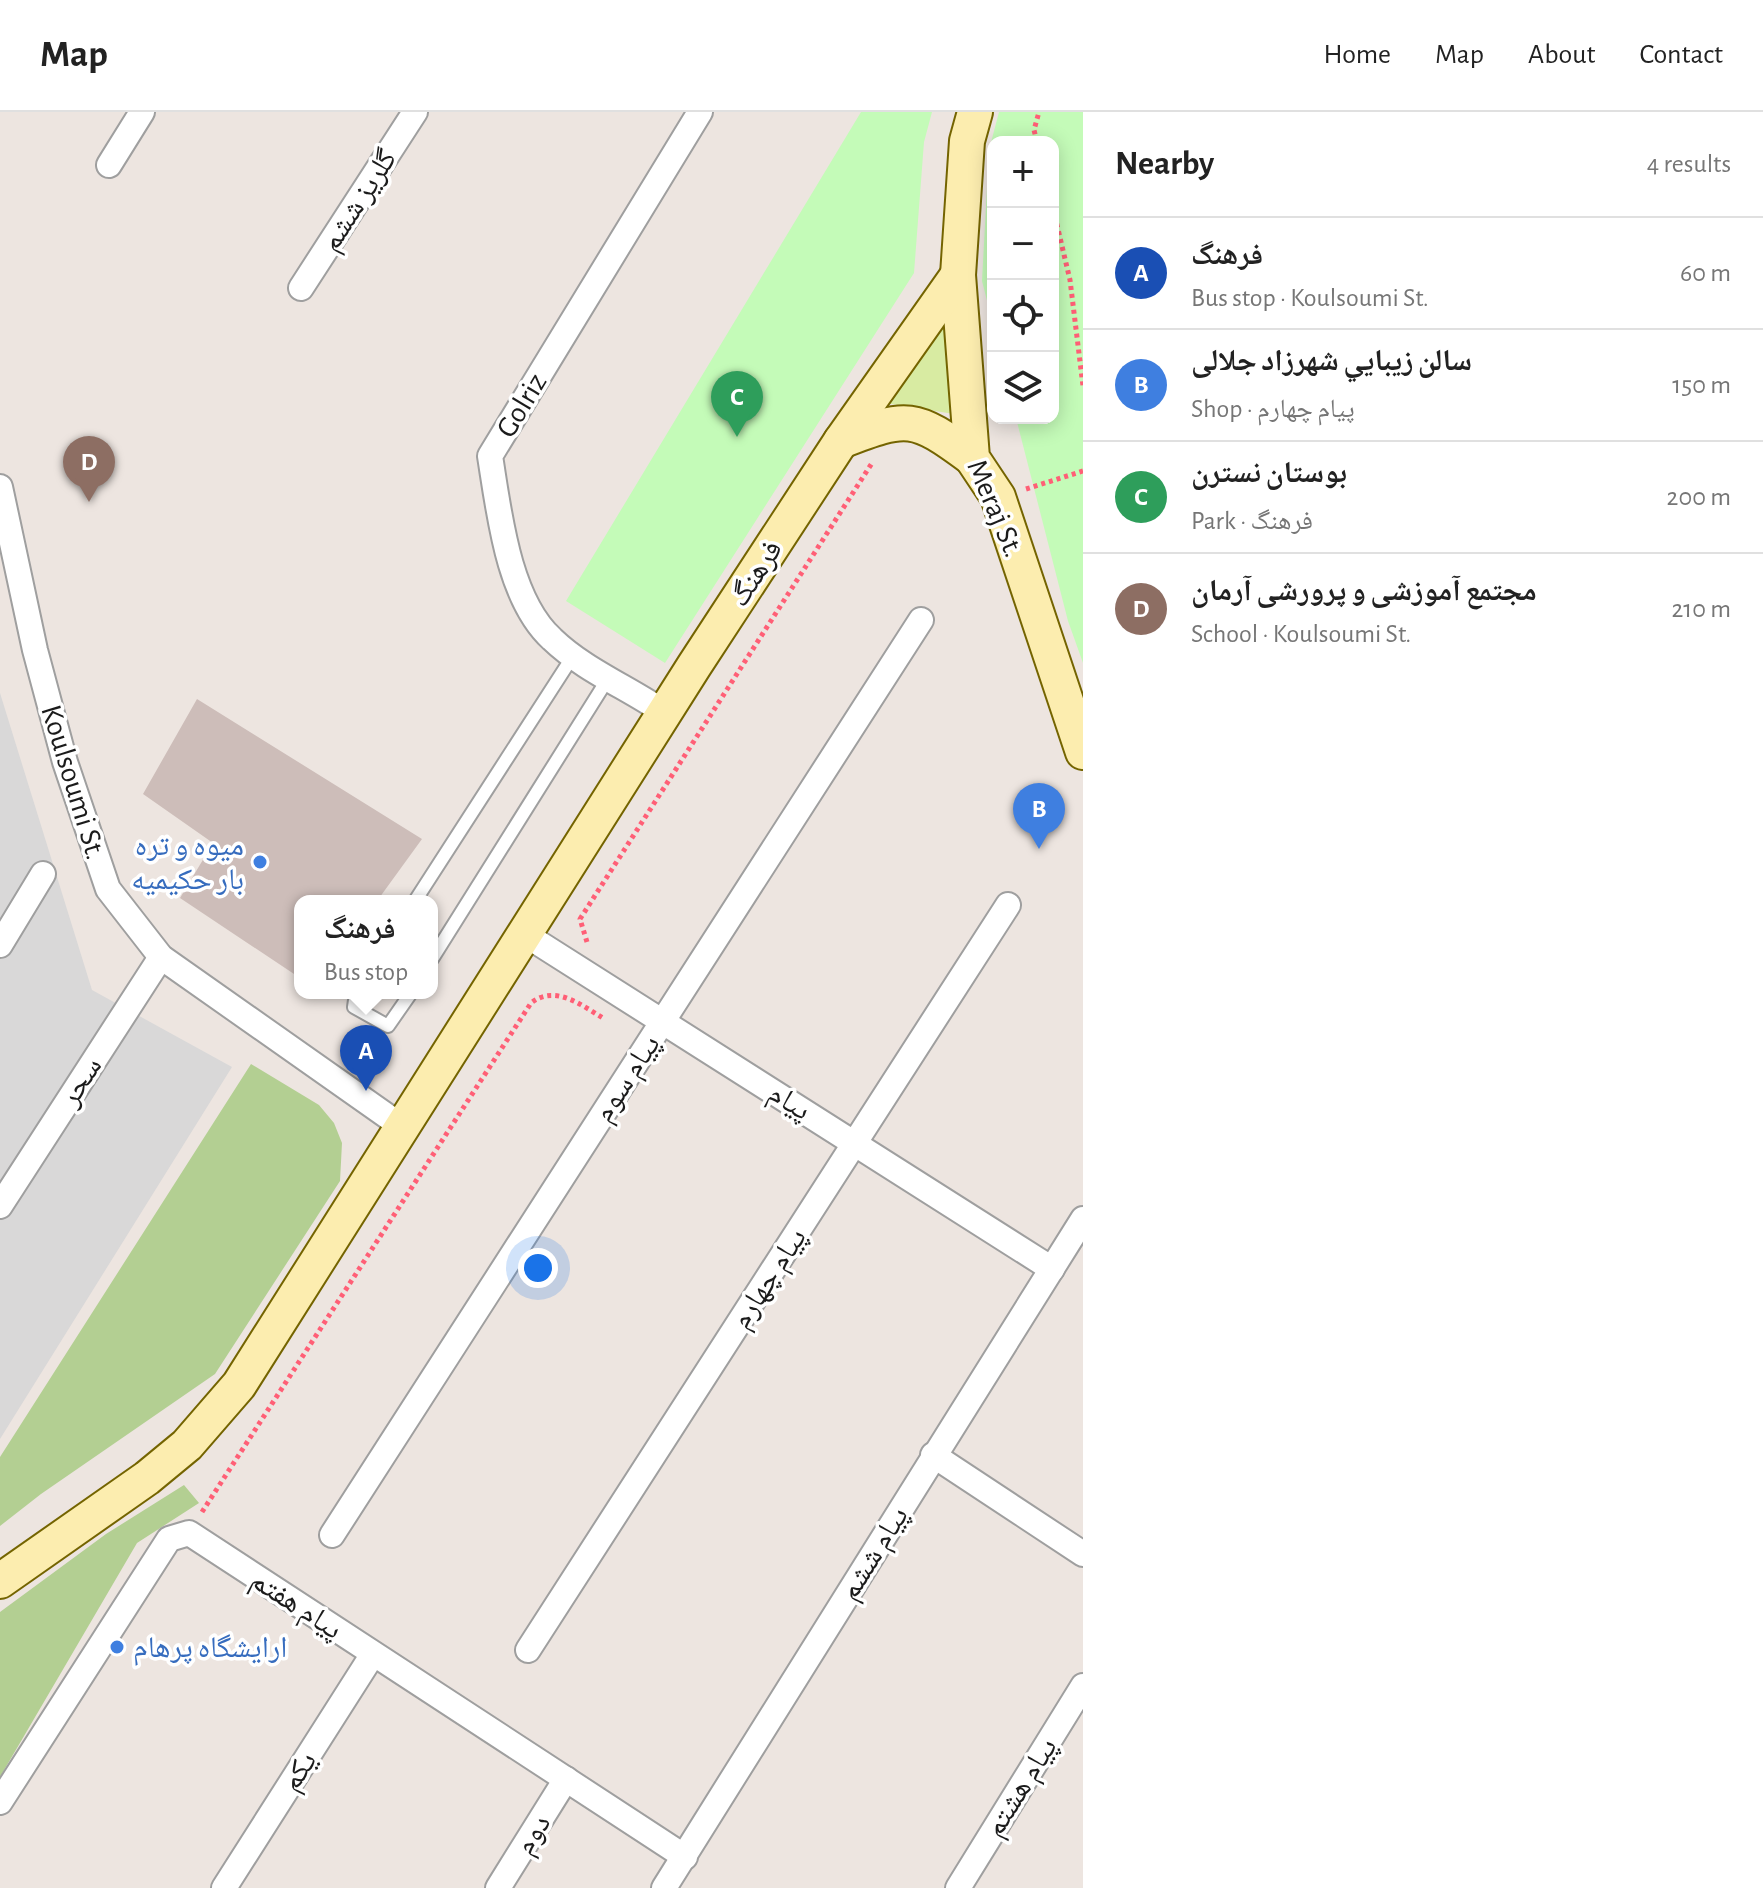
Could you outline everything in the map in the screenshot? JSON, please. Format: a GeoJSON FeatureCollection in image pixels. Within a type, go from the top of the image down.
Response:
{"type":"FeatureCollection","features":[{"type":"Feature","properties":{"kind":"main road","name":"Meraj St."},"geometry":{"type":"LineString","coordinates":[[975,112],[967,141],[958,275],[972,458],[998,497],[1083,752]]}},
{"type":"Feature","properties":{"kind":"main road","name":"فرهنگ"},"geometry":{"type":"LineString","coordinates":[[0,1581],[147,1478],[187,1445],[239,1385],[841,441],[958,275]]}},
{"type":"Feature","properties":{"kind":"main road"},"geometry":{"type":"LineString","coordinates":[[841,441],[890,422],[930,427],[972,458]]}},
{"type":"Feature","properties":{"kind":"street"},"geometry":{"type":"LineString","coordinates":[[109,165],[142,112]]}},
{"type":"Feature","properties":{"kind":"street","name":"گلریز ششم"},"geometry":{"type":"LineString","coordinates":[[301,288],[415,112]]}},
{"type":"Feature","properties":{"kind":"street","name":"Golriz"},"geometry":{"type":"LineString","coordinates":[[665,713],[573,656],[550,638],[530,609],[503,539],[490,456],[700,112]]}},
{"type":"Feature","properties":{"kind":"street","name":"Koulsoumi St."},"geometry":{"type":"LineString","coordinates":[[0,487],[35,650],[61,748],[108,889],[161,957],[404,1128]]}},
{"type":"Feature","properties":{"kind":"street","name":"پیام سوم"},"geometry":{"type":"LineString","coordinates":[[332,1535],[921,620]]}},
{"type":"Feature","properties":{"kind":"street"},"geometry":{"type":"LineString","coordinates":[[0,945],[43,874]]}},
{"type":"Feature","properties":{"kind":"street","name":"پیام چهارم"},"geometry":{"type":"LineString","coordinates":[[528,1650],[1008,905]]}},
{"type":"Feature","properties":{"kind":"street","name":"پیام"},"geometry":{"type":"LineString","coordinates":[[526,935],[1052,1269]]}},
{"type":"Feature","properties":{"kind":"street","name":"سحر"},"geometry":{"type":"LineString","coordinates":[[0,1206],[161,957]]}},
{"type":"Feature","properties":{"kind":"street","name":"پیام ششم"},"geometry":{"type":"LineString","coordinates":[[664,1888],[1083,1219]]}},
{"type":"Feature","properties":{"kind":"street"},"geometry":{"type":"LineString","coordinates":[[933,1455],[1083,1554]]}},
{"type":"Feature","properties":{"kind":"street"},"geometry":{"type":"LineString","coordinates":[[0,1802],[169,1539],[189,1533]]}},
{"type":"Feature","properties":{"kind":"street","name":"پیام هفتم"},"geometry":{"type":"LineString","coordinates":[[189,1533],[685,1857]]}},
{"type":"Feature","properties":{"kind":"street","name":"یکم"},"geometry":{"type":"LineString","coordinates":[[224,1888],[373,1654]]}},
{"type":"Feature","properties":{"kind":"street","name":"پیام هشتم"},"geometry":{"type":"LineString","coordinates":[[958,1888],[1083,1686]]}},
{"type":"Feature","properties":{"kind":"street","name":"دوم"},"geometry":{"type":"LineString","coordinates":[[498,1888],[566,1779]]}},
{"type":"Feature","properties":{"kind":"lane"},"geometry":{"type":"LineString","coordinates":[[419,895],[573,656]]}},
{"type":"Feature","properties":{"kind":"lane"},"geometry":{"type":"LineString","coordinates":[[438,949],[609,677]]}},
{"type":"Feature","properties":{"kind":"lane"},"geometry":{"type":"LineString","coordinates":[[355,999],[354,1007],[388,1026],[407,999]]}},
{"type":"Feature","properties":{"kind":"path"},"geometry":{"type":"LineString","coordinates":[[1036,136],[1039,112]]}},
{"type":"Feature","properties":{"kind":"path"},"geometry":{"type":"LineString","coordinates":[[1059,233],[1070,280],[1083,386]]}},
{"type":"Feature","properties":{"kind":"path"},"geometry":{"type":"LineString","coordinates":[[588,944],[580,919],[878,454],[890,422]]}},
{"type":"Feature","properties":{"kind":"path"},"geometry":{"type":"LineString","coordinates":[[998,497],[1083,471]]}},
{"type":"Feature","properties":{"kind":"path"},"geometry":{"type":"LineString","coordinates":[[189,1533],[531,1003],[541,995],[556,995],[574,1001],[646,1047]]}},
{"type":"Feature","properties":{"kind":"shaded area"},"geometry":{"type":"Polygon","coordinates":[[[0,693],[92,990],[232,1067],[0,1439],[0,693]]]}},
{"type":"Feature","properties":{"kind":"green space"},"geometry":{"type":"Polygon","coordinates":[[[861,112],[932,112],[924,142],[914,273],[665,663],[566,601],[861,112]]]}},
{"type":"Feature","properties":{"kind":"green space"},"geometry":{"type":"Polygon","coordinates":[[[999,112],[1083,112],[1083,663],[1068,621],[1018,424],[1059,424],[1059,136],[993,136],[999,112]]]}},
{"type":"Feature","properties":{"kind":"green space"},"geometry":{"type":"Polygon","coordinates":[[[987,187],[987,301],[982,281],[987,187]]]}},
{"type":"Feature","properties":{"kind":"green space"},"geometry":{"type":"Polygon","coordinates":[[[948,314],[954,414],[885,403],[948,314]]]}},
{"type":"Feature","properties":{"kind":"green space"},"geometry":{"type":"Polygon","coordinates":[[[251,1064],[319,1105],[334,1123],[342,1143],[340,1181],[215,1374],[41,1494],[0,1526],[0,1457],[251,1064]]]}},
{"type":"Feature","properties":{"kind":"green space"},"geometry":{"type":"Polygon","coordinates":[[[184,1485],[199,1503],[137,1543],[0,1777],[0,1612],[106,1534],[184,1485]]]}},
{"type":"Feature","properties":{"kind":"building"},"geometry":{"type":"Polygon","coordinates":[[[197,699],[422,839],[381,895],[294,895],[294,974],[180,898],[213,843],[143,794],[197,699]]]}},
{"type":"Feature","properties":{"kind":"place","name":"بوستان نسترن"},"geometry":{"type":"Point","coordinates":[737,437]}},
{"type":"Feature","properties":{"kind":"place","name":"مجتمع آموزشی و پرورشی آرمان"},"geometry":{"type":"Point","coordinates":[89,502]}},
{"type":"Feature","properties":{"kind":"place","name":"سالن زيبايي شهرزاد جلالى"},"geometry":{"type":"Point","coordinates":[1039,849]}},
{"type":"Feature","properties":{"kind":"place","name":"میوه و تره بار حکیمیه"},"geometry":{"type":"Point","coordinates":[260,862]}},
{"type":"Feature","properties":{"kind":"place","name":"فرهنگ"},"geometry":{"type":"Point","coordinates":[366,1091]}},
{"type":"Feature","properties":{"kind":"place","name":"ارایشگاه پرهام"},"geometry":{"type":"Point","coordinates":[117,1647]}}]}
